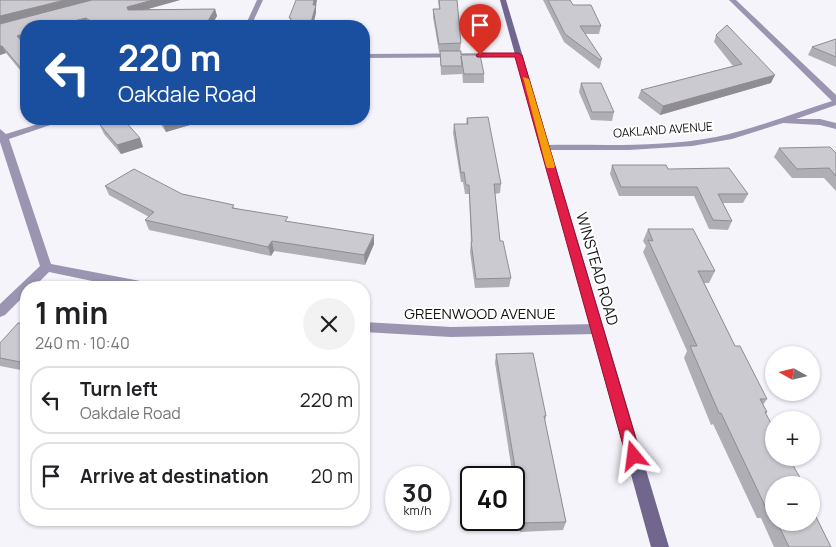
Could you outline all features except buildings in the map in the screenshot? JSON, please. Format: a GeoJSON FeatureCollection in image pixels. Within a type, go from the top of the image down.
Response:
{"type":"FeatureCollection","features":[{"type":"Feature","properties":{"kind":"street"},"geometry":{"type":"LineString","coordinates":[[251,20],[260,0]]}},
{"type":"Feature","properties":{"kind":"street","name":"WINSTEAD ROAD"},"geometry":{"type":"LineString","coordinates":[[503,0],[660,547]]}},
{"type":"Feature","properties":{"kind":"street"},"geometry":{"type":"LineString","coordinates":[[732,0],[836,101]]}},
{"type":"Feature","properties":{"kind":"street"},"geometry":{"type":"LineString","coordinates":[[370,56],[518,55]]}},
{"type":"Feature","properties":{"kind":"street","name":"OAKLAND AVENUE"},"geometry":{"type":"LineString","coordinates":[[546,148],[653,146],[712,140],[733,136],[836,101]]}},
{"type":"Feature","properties":{"kind":"street"},"geometry":{"type":"LineString","coordinates":[[775,122],[820,122],[836,126]]}},
{"type":"Feature","properties":{"kind":"street"},"geometry":{"type":"LineString","coordinates":[[41,125],[1,136],[46,267]]}},
{"type":"Feature","properties":{"kind":"street"},"geometry":{"type":"LineString","coordinates":[[46,267],[116,281]]}},
{"type":"Feature","properties":{"kind":"street"},"geometry":{"type":"LineString","coordinates":[[32,281],[46,267]]}},
{"type":"Feature","properties":{"kind":"street"},"geometry":{"type":"LineString","coordinates":[[0,312],[20,292]]}},
{"type":"Feature","properties":{"kind":"street","name":"GREENWOOD AVENUE"},"geometry":{"type":"LineString","coordinates":[[370,328],[394,331],[597,329]]}},
{"type":"Feature","properties":{"kind":"slow traffic"},"geometry":{"type":"LineString","coordinates":[[525,79],[551,166]]}},
{"type":"Feature","properties":{"kind":"route"},"geometry":{"type":"LineString","coordinates":[[480,55],[518,55],[634,456]]}}]}
